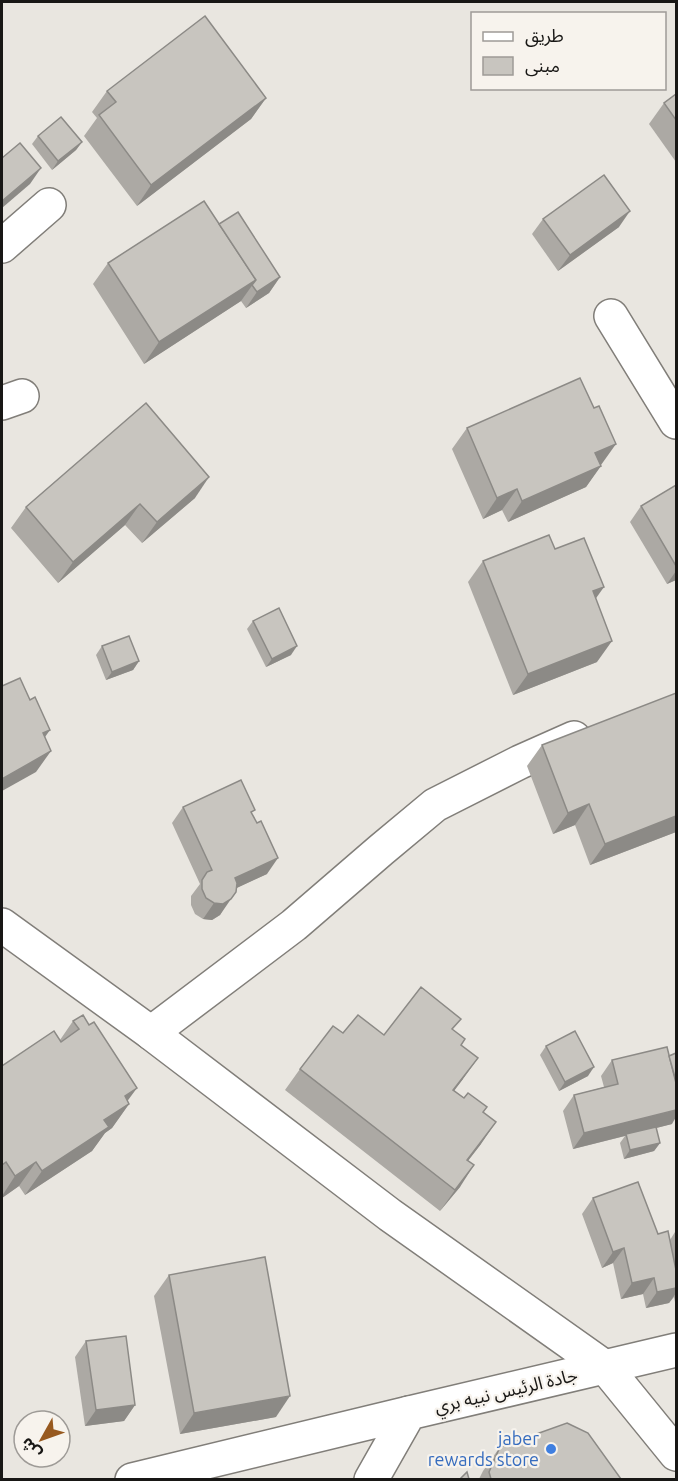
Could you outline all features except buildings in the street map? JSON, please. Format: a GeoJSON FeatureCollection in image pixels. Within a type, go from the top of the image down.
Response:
{"type":"FeatureCollection","features":[{"type":"Feature","properties":{"kind":"street"},"geometry":{"type":"LineString","coordinates":[[2,246],[49,205]]}},
{"type":"Feature","properties":{"kind":"street"},"geometry":{"type":"LineString","coordinates":[[611,316],[676,422]]}},
{"type":"Feature","properties":{"kind":"street"},"geometry":{"type":"LineString","coordinates":[[151,1033],[294,925],[435,806],[520,762],[603,725]]}},
{"type":"Feature","properties":{"kind":"street"},"geometry":{"type":"LineString","coordinates":[[2,925],[151,1033],[390,1215],[606,1368],[676,1454]]}},
{"type":"Feature","properties":{"kind":"street","name":"جادة الرئيس نبيه بري"},"geometry":{"type":"LineString","coordinates":[[371,1479],[409,1413],[676,1350]]}},
{"type":"Feature","properties":{"kind":"street"},"geometry":{"type":"LineString","coordinates":[[132,1479],[409,1413]]}},
{"type":"Feature","properties":{"kind":"place","name":"jaber rewards store"},"geometry":{"type":"Point","coordinates":[551,1449]}}]}
